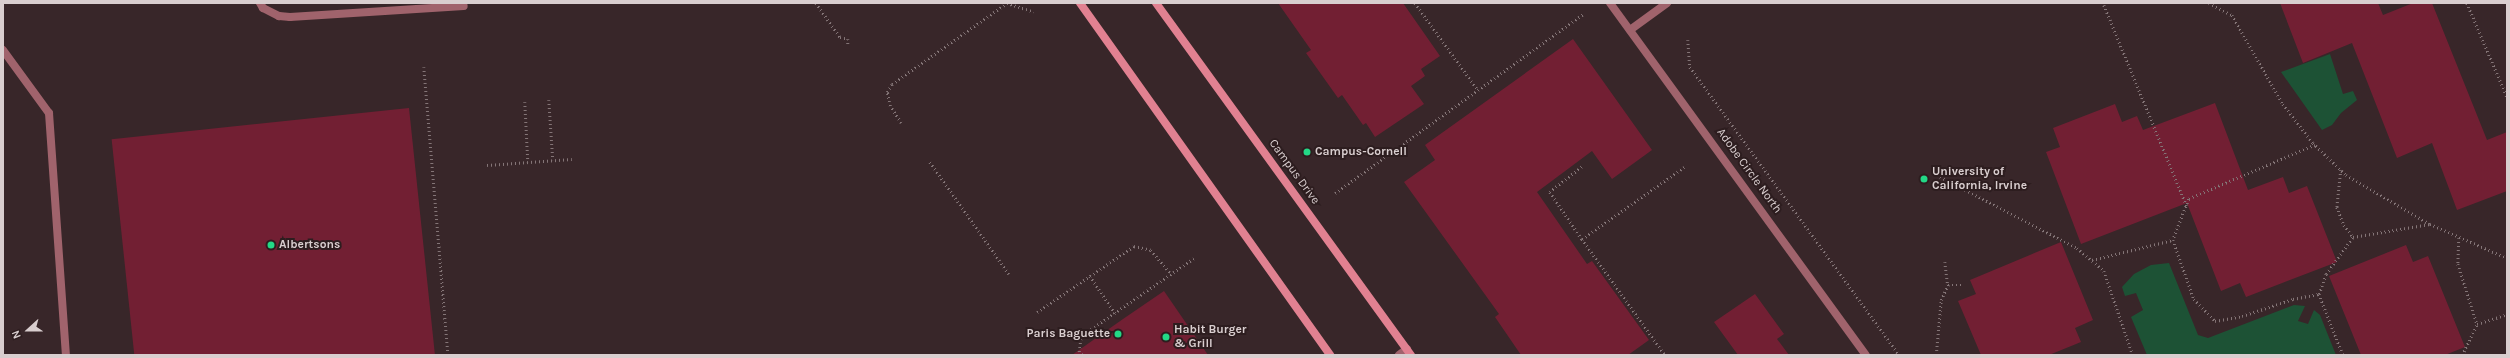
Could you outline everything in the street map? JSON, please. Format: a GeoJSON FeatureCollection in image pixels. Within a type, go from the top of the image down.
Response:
{"type":"FeatureCollection","features":[{"type":"Feature","properties":{"kind":"main road"},"geometry":{"type":"LineString","coordinates":[[1080,3],[1330,355]]}},
{"type":"Feature","properties":{"kind":"main road","name":"Campus Drive"},"geometry":{"type":"LineString","coordinates":[[1156,3],[1409,352]]}},
{"type":"Feature","properties":{"kind":"street"},"geometry":{"type":"LineString","coordinates":[[260,3],[264,8],[280,16],[290,18],[464,6]]}},
{"type":"Feature","properties":{"kind":"street","name":"Adobe Circle North"},"geometry":{"type":"LineString","coordinates":[[1610,3],[1866,355]]}},
{"type":"Feature","properties":{"kind":"street"},"geometry":{"type":"LineString","coordinates":[[1630,30],[1667,3]]}},
{"type":"Feature","properties":{"kind":"street"},"geometry":{"type":"LineString","coordinates":[[3,50],[49,113],[66,355]]}},
{"type":"Feature","properties":{"kind":"street"},"geometry":{"type":"LineString","coordinates":[[1399,355],[1409,352]]}},
{"type":"Feature","properties":{"kind":"path"},"geometry":{"type":"LineString","coordinates":[[816,3],[840,37],[848,39],[848,44]]}},
{"type":"Feature","properties":{"kind":"path"},"geometry":{"type":"LineString","coordinates":[[900,123],[890,106],[887,92],[892,84],[1007,3],[1034,12]]}},
{"type":"Feature","properties":{"kind":"path"},"geometry":{"type":"LineString","coordinates":[[1415,3],[1478,90]]}},
{"type":"Feature","properties":{"kind":"path"},"geometry":{"type":"LineString","coordinates":[[2209,3],[2232,15],[2283,104],[2315,145],[2341,170],[2430,224],[2507,258]]}},
{"type":"Feature","properties":{"kind":"path"},"geometry":{"type":"LineString","coordinates":[[2467,3],[2507,97]]}},
{"type":"Feature","properties":{"kind":"path"},"geometry":{"type":"LineString","coordinates":[[2104,5],[2187,206]]}},
{"type":"Feature","properties":{"kind":"path"},"geometry":{"type":"LineString","coordinates":[[1336,193],[1583,14]]}},
{"type":"Feature","properties":{"kind":"path"},"geometry":{"type":"LineString","coordinates":[[1688,40],[1690,67],[1899,355]]}},
{"type":"Feature","properties":{"kind":"path"},"geometry":{"type":"LineString","coordinates":[[424,67],[448,355]]}},
{"type":"Feature","properties":{"kind":"path"},"geometry":{"type":"LineString","coordinates":[[549,100],[553,160]]}},
{"type":"Feature","properties":{"kind":"path"},"geometry":{"type":"LineString","coordinates":[[525,102],[528,162]]}},
{"type":"Feature","properties":{"kind":"path"},"geometry":{"type":"LineString","coordinates":[[2315,145],[2190,200],[2173,240],[2194,299],[2215,320],[2242,316],[2293,299],[2319,294]]}},
{"type":"Feature","properties":{"kind":"path"},"geometry":{"type":"LineString","coordinates":[[487,164],[572,159]]}},
{"type":"Feature","properties":{"kind":"path"},"geometry":{"type":"LineString","coordinates":[[930,162],[1009,274]]}},
{"type":"Feature","properties":{"kind":"path"},"geometry":{"type":"LineString","coordinates":[[1582,239],[1684,167]]}},
{"type":"Feature","properties":{"kind":"path"},"geometry":{"type":"LineString","coordinates":[[1582,168],[1550,192],[1665,355]]}},
{"type":"Feature","properties":{"kind":"path"},"geometry":{"type":"LineString","coordinates":[[2341,170],[2337,206],[2344,225],[2353,237]]}},
{"type":"Feature","properties":{"kind":"path"},"geometry":{"type":"LineString","coordinates":[[1933,173],[2077,248],[2092,260],[2104,271],[2133,355]]}},
{"type":"Feature","properties":{"kind":"path"},"geometry":{"type":"LineString","coordinates":[[2343,355],[2319,294],[2326,274],[2353,237],[2430,224]]}},
{"type":"Feature","properties":{"kind":"path"},"geometry":{"type":"LineString","coordinates":[[2460,238],[2458,264],[2477,324],[2462,355]]}},
{"type":"Feature","properties":{"kind":"path"},"geometry":{"type":"LineString","coordinates":[[2092,260],[2173,240]]}},
{"type":"Feature","properties":{"kind":"path"},"geometry":{"type":"LineString","coordinates":[[1037,312],[1134,246],[1151,250],[1171,274]]}},
{"type":"Feature","properties":{"kind":"path"},"geometry":{"type":"LineString","coordinates":[[1082,355],[1079,352],[1081,336],[1194,258]]}},
{"type":"Feature","properties":{"kind":"path"},"geometry":{"type":"LineString","coordinates":[[1936,355],[1941,300],[1948,286],[1945,262]]}},
{"type":"Feature","properties":{"kind":"path"},"geometry":{"type":"LineString","coordinates":[[1090,276],[1115,313]]}},
{"type":"Feature","properties":{"kind":"path"},"geometry":{"type":"LineString","coordinates":[[1948,286],[1963,285]]}},
{"type":"Feature","properties":{"kind":"path"},"geometry":{"type":"LineString","coordinates":[[2477,324],[2507,314]]}},
{"type":"Feature","properties":{"kind":"green space"},"geometry":{"type":"Polygon","coordinates":[[[2330,54],[2343,94],[2353,91],[2357,100],[2341,113],[2332,125],[2322,130],[2281,72],[2330,54]]]}},
{"type":"Feature","properties":{"kind":"green space"},"geometry":{"type":"Polygon","coordinates":[[[2169,263],[2198,335],[2208,338],[2294,305],[2305,306],[2298,321],[2308,324],[2314,310],[2320,315],[2336,355],[2147,355],[2131,317],[2143,310],[2136,293],[2125,296],[2122,287],[2134,274],[2151,265],[2169,263]]]}},
{"type":"Feature","properties":{"kind":"building"},"geometry":{"type":"Polygon","coordinates":[[[1278,3],[1403,3],[1440,56],[1421,69],[1425,76],[1411,86],[1424,104],[1375,137],[1366,123],[1363,125],[1342,95],[1338,98],[1306,53],[1311,50],[1278,3]]]}},
{"type":"Feature","properties":{"kind":"building"},"geometry":{"type":"Polygon","coordinates":[[[2280,3],[2378,3],[2383,15],[2413,3],[2432,3],[2487,140],[2507,132],[2507,191],[2457,210],[2432,143],[2397,158],[2352,43],[2303,63],[2280,3]]]}},
{"type":"Feature","properties":{"kind":"building"},"geometry":{"type":"Polygon","coordinates":[[[1573,39],[1652,150],[1612,179],[1592,151],[1537,192],[1587,264],[1592,261],[1649,340],[1628,355],[1521,355],[1495,317],[1499,314],[1404,182],[1435,160],[1425,145],[1573,39]]]}},
{"type":"Feature","properties":{"kind":"building"},"geometry":{"type":"Polygon","coordinates":[[[2215,103],[2248,190],[2283,177],[2289,193],[2307,186],[2337,262],[2246,297],[2240,283],[2221,291],[2187,203],[2081,244],[2046,152],[2060,147],[2053,128],[2115,104],[2122,122],[2137,116],[2143,130],[2215,103]]]}},
{"type":"Feature","properties":{"kind":"building","name":"Albertsons"},"geometry":{"type":"Polygon","coordinates":[[[409,108],[435,355],[134,355],[112,139],[409,108]]]}},
{"type":"Feature","properties":{"kind":"building"},"geometry":{"type":"Polygon","coordinates":[[[2061,242],[2093,320],[2075,328],[2081,342],[2049,355],[1981,355],[1958,301],[1976,294],[1970,280],[2061,242]]]}},
{"type":"Feature","properties":{"kind":"building"},"geometry":{"type":"Polygon","coordinates":[[[2406,245],[2413,262],[2428,256],[2465,347],[2445,355],[2361,355],[2329,276],[2406,245]]]}},
{"type":"Feature","properties":{"kind":"building","name":"Habit Burger & Grill"},"geometry":{"type":"Polygon","coordinates":[[[1164,291],[1208,355],[1072,355],[1123,319],[1164,291]]]}},
{"type":"Feature","properties":{"kind":"building"},"geometry":{"type":"Polygon","coordinates":[[[1755,294],[1784,334],[1777,339],[1789,355],[1738,355],[1714,322],[1755,294]]]}},
{"type":"Feature","properties":{"kind":"place","name":"Campus-Cornell"},"geometry":{"type":"Point","coordinates":[1307,152]}},
{"type":"Feature","properties":{"kind":"place","name":"University of California, Irvine"},"geometry":{"type":"Point","coordinates":[1924,179]}},
{"type":"Feature","properties":{"kind":"place","name":"Albertsons"},"geometry":{"type":"Point","coordinates":[271,245]}},
{"type":"Feature","properties":{"kind":"place","name":"Paris Baguette"},"geometry":{"type":"Point","coordinates":[1118,334]}},
{"type":"Feature","properties":{"kind":"place","name":"Habit Burger & Grill"},"geometry":{"type":"Point","coordinates":[1166,337]}}]}
